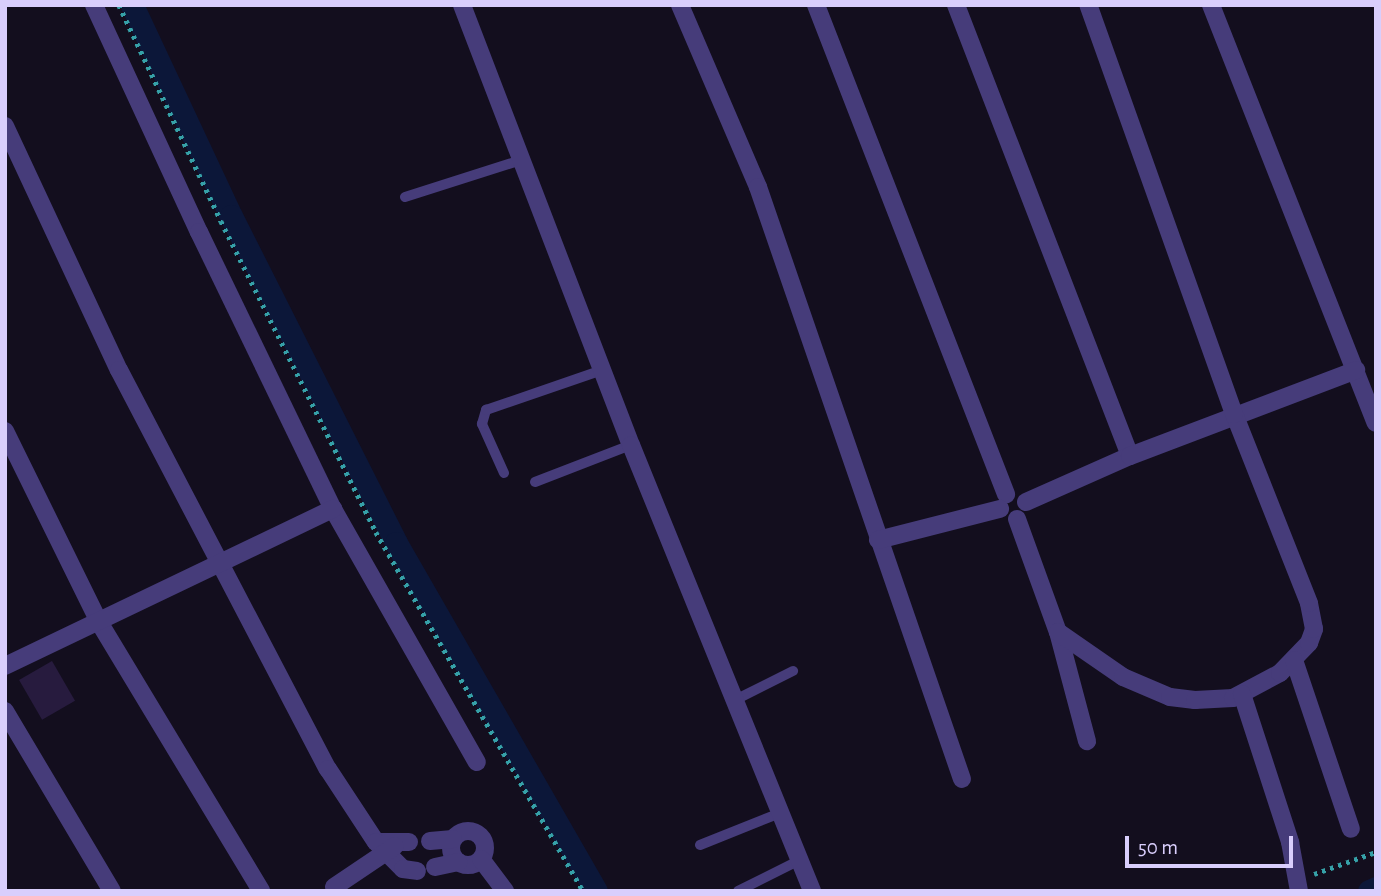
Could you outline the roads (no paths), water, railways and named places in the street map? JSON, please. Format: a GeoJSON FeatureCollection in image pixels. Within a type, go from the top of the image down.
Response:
{"type":"FeatureCollection","features":[{"type":"Feature","properties":{"kind":"street"},"geometry":{"type":"LineString","coordinates":[[94,5],[199,232],[333,509],[477,762]]}},
{"type":"Feature","properties":{"kind":"street"},"geometry":{"type":"LineString","coordinates":[[462,5],[631,445],[812,891]]}},
{"type":"Feature","properties":{"kind":"street"},"geometry":{"type":"LineString","coordinates":[[680,5],[758,187],[962,779]]}},
{"type":"Feature","properties":{"kind":"street"},"geometry":{"type":"LineString","coordinates":[[816,5],[1009,518],[1017,519],[1024,514],[1026,502]]}},
{"type":"Feature","properties":{"kind":"street"},"geometry":{"type":"LineString","coordinates":[[956,5],[1130,456]]}},
{"type":"Feature","properties":{"kind":"street"},"geometry":{"type":"LineString","coordinates":[[1058,632],[1123,677],[1170,697],[1195,700],[1242,694],[1294,660],[1312,637],[1314,629],[1309,603],[1234,414],[1088,5]]}},
{"type":"Feature","properties":{"kind":"street"},"geometry":{"type":"LineString","coordinates":[[1211,5],[1376,423]]}},
{"type":"Feature","properties":{"kind":"street"},"geometry":{"type":"LineString","coordinates":[[5,126],[119,370],[328,769],[393,845],[403,869],[416,871]]}},
{"type":"Feature","properties":{"kind":"street"},"geometry":{"type":"LineString","coordinates":[[1026,502],[1234,414],[1356,370]]}},
{"type":"Feature","properties":{"kind":"street"},"geometry":{"type":"LineString","coordinates":[[5,432],[99,622],[261,891]]}},
{"type":"Feature","properties":{"kind":"street"},"geometry":{"type":"LineString","coordinates":[[878,540],[1003,502],[1018,493],[1026,502]]}},
{"type":"Feature","properties":{"kind":"street"},"geometry":{"type":"LineString","coordinates":[[5,666],[221,565],[333,509]]}},
{"type":"Feature","properties":{"kind":"street"},"geometry":{"type":"LineString","coordinates":[[1017,519],[1058,632],[1087,741]]}},
{"type":"Feature","properties":{"kind":"street"},"geometry":{"type":"LineString","coordinates":[[1294,660],[1351,829]]}},
{"type":"Feature","properties":{"kind":"street"},"geometry":{"type":"LineString","coordinates":[[1242,694],[1290,842],[1299,891]]}},
{"type":"Feature","properties":{"kind":"street"},"geometry":{"type":"LineString","coordinates":[[5,711],[112,891]]}},
{"type":"Feature","properties":{"kind":"street"},"geometry":{"type":"LineString","coordinates":[[430,841],[453,839],[467,830],[482,836],[485,852],[481,859],[466,865],[458,862],[435,867]]}},
{"type":"Feature","properties":{"kind":"street"},"geometry":{"type":"LineString","coordinates":[[453,839],[453,855],[458,862]]}},
{"type":"Feature","properties":{"kind":"street"},"geometry":{"type":"LineString","coordinates":[[334,887],[393,845]]}},
{"type":"Feature","properties":{"kind":"street"},"geometry":{"type":"LineString","coordinates":[[481,859],[505,891]]}},
{"type":"Feature","properties":{"kind":"lane"},"geometry":{"type":"LineString","coordinates":[[405,197],[522,160]]}},
{"type":"Feature","properties":{"kind":"lane"},"geometry":{"type":"LineString","coordinates":[[504,473],[482,424],[486,410],[602,369]]}},
{"type":"Feature","properties":{"kind":"lane"},"geometry":{"type":"LineString","coordinates":[[536,482],[631,445]]}},
{"type":"Feature","properties":{"kind":"lane"},"geometry":{"type":"LineString","coordinates":[[735,700],[793,671]]}},
{"type":"Feature","properties":{"kind":"lane"},"geometry":{"type":"LineString","coordinates":[[700,845],[780,813]]}},
{"type":"Feature","properties":{"kind":"lane"},"geometry":{"type":"LineString","coordinates":[[738,891],[800,860]]}},
{"type":"Feature","properties":{"kind":"waterway"},"geometry":{"type":"LineString","coordinates":[[132,5],[231,216],[396,543],[596,891]]}},
{"type":"Feature","properties":{"kind":"waterway"},"geometry":{"type":"LineString","coordinates":[[1369,891],[1376,888]]}}]}
